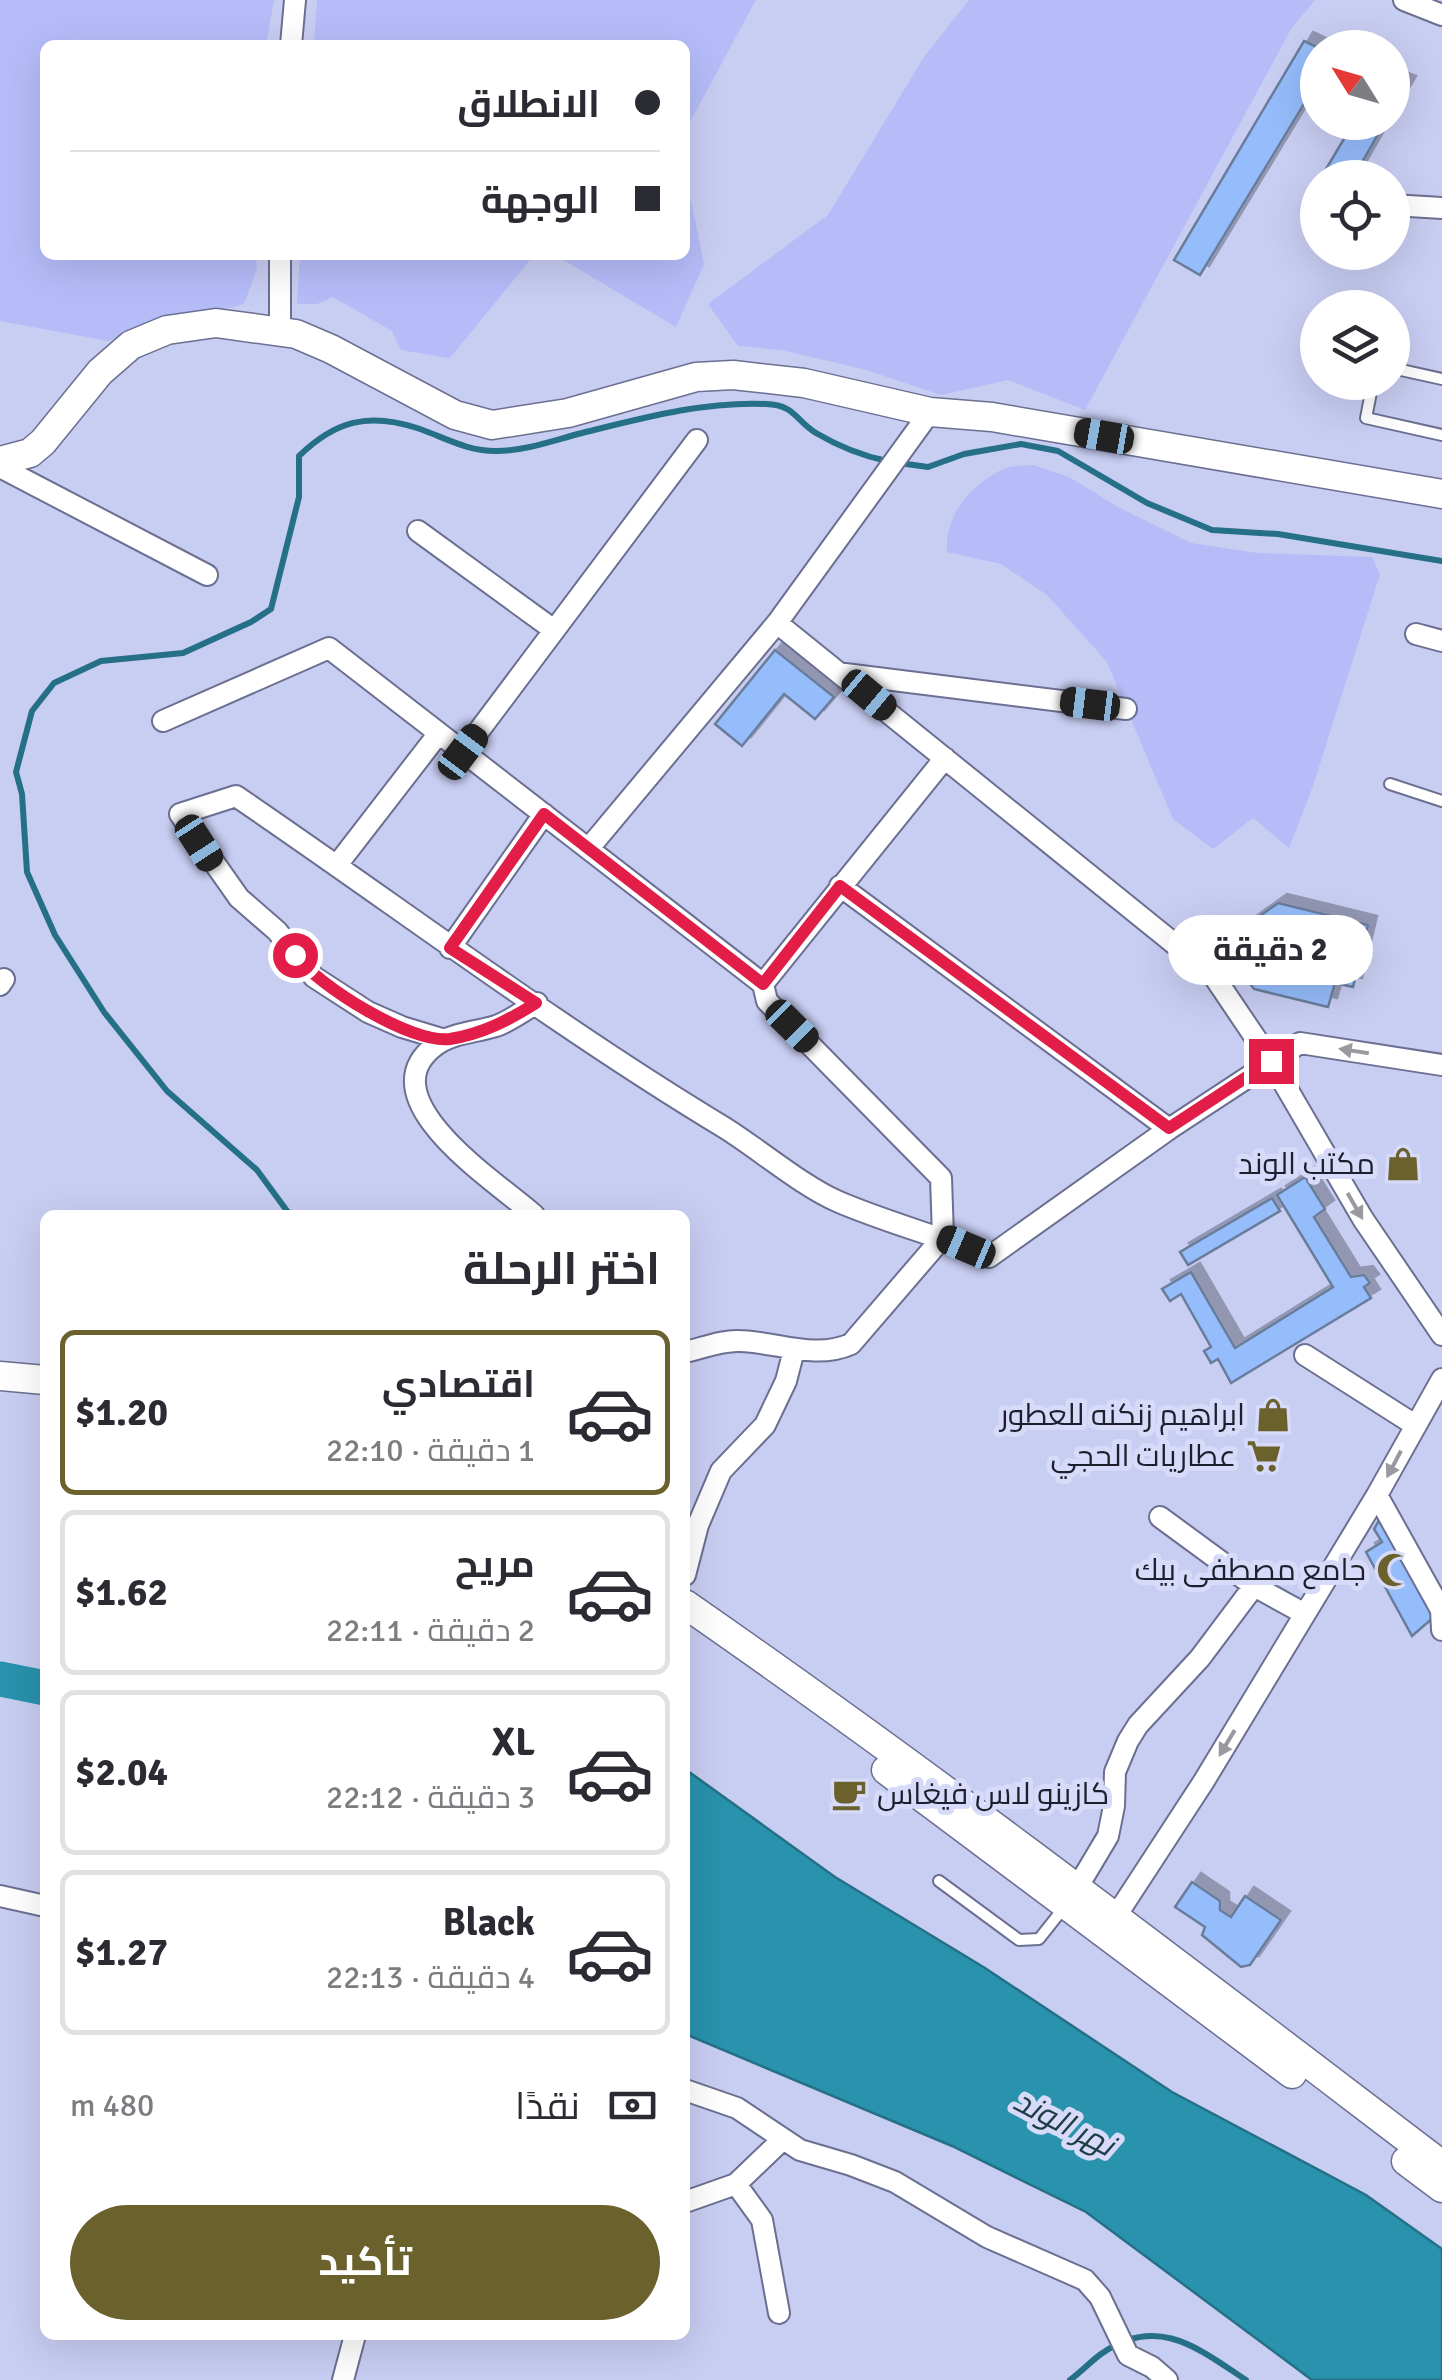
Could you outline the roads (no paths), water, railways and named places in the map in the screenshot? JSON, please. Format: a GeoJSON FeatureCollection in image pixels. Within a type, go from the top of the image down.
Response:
{"type":"FeatureCollection","features":[{"type":"Feature","properties":{"kind":"main road"},"geometry":{"type":"LineString","coordinates":[[0,464],[30,453],[117,355],[149,336],[216,323],[280,330],[331,349],[455,416],[492,426],[568,413],[696,377],[733,374],[804,383],[930,412],[992,417],[1442,494]]}},
{"type":"Feature","properties":{"kind":"main road"},"geometry":{"type":"LineString","coordinates":[[0,1376],[40,1380]]}},
{"type":"Feature","properties":{"kind":"main road"},"geometry":{"type":"LineString","coordinates":[[690,1607],[828,1703],[1110,1924],[1442,2165]]}},
{"type":"Feature","properties":{"kind":"main road"},"geometry":{"type":"LineString","coordinates":[[690,1630],[1073,1896]]}},
{"type":"Feature","properties":{"kind":"main road"},"geometry":{"type":"LineString","coordinates":[[1110,1924],[1442,2188]]}},
{"type":"Feature","properties":{"kind":"street"},"geometry":{"type":"LineString","coordinates":[[291,40],[295,0]]}},
{"type":"Feature","properties":{"kind":"street"},"geometry":{"type":"LineString","coordinates":[[1404,0],[1442,16]]}},
{"type":"Feature","properties":{"kind":"street"},"geometry":{"type":"LineString","coordinates":[[1410,206],[1442,208]]}},
{"type":"Feature","properties":{"kind":"street"},"geometry":{"type":"LineString","coordinates":[[280,260],[280,330]]}},
{"type":"Feature","properties":{"kind":"street"},"geometry":{"type":"LineString","coordinates":[[588,848],[777,623],[930,412]]}},
{"type":"Feature","properties":{"kind":"street"},"geometry":{"type":"LineString","coordinates":[[463,752],[698,440]]}},
{"type":"Feature","properties":{"kind":"street"},"geometry":{"type":"LineString","coordinates":[[0,464],[207,576]]}},
{"type":"Feature","properties":{"kind":"street"},"geometry":{"type":"LineString","coordinates":[[418,531],[554,630]]}},
{"type":"Feature","properties":{"kind":"street"},"geometry":{"type":"LineString","coordinates":[[777,623],[1213,975],[1271,1061],[1363,1219],[1442,1335]]}},
{"type":"Feature","properties":{"kind":"street"},"geometry":{"type":"LineString","coordinates":[[1416,634],[1442,641]]}},
{"type":"Feature","properties":{"kind":"street"},"geometry":{"type":"LineString","coordinates":[[163,722],[329,648],[763,984],[768,1001],[941,1178],[943,1237],[851,1344],[840,1349],[794,1350],[740,1341],[690,1351]]}},
{"type":"Feature","properties":{"kind":"street"},"geometry":{"type":"LineString","coordinates":[[844,674],[1126,709]]}},
{"type":"Feature","properties":{"kind":"street"},"geometry":{"type":"LineString","coordinates":[[337,865],[439,733]]}},
{"type":"Feature","properties":{"kind":"street"},"geometry":{"type":"LineString","coordinates":[[763,984],[944,758]]}},
{"type":"Feature","properties":{"kind":"street"},"geometry":{"type":"LineString","coordinates":[[445,1040],[368,1012],[314,977],[278,931],[239,898],[180,814],[236,796],[613,1060],[836,1201],[989,1257],[1169,1128],[1300,1043],[1442,1064]]}},
{"type":"Feature","properties":{"kind":"street"},"geometry":{"type":"LineString","coordinates":[[450,948],[544,814]]}},
{"type":"Feature","properties":{"kind":"street"},"geometry":{"type":"LineString","coordinates":[[840,886],[1169,1128]]}},
{"type":"Feature","properties":{"kind":"street"},"geometry":{"type":"LineString","coordinates":[[528,1210],[445,1141],[422,1109],[417,1095],[418,1072],[428,1052],[445,1040],[502,1024],[536,1003]]}},
{"type":"Feature","properties":{"kind":"street"},"geometry":{"type":"LineString","coordinates":[[690,1555],[720,1470],[766,1425],[786,1381],[794,1350]]}},
{"type":"Feature","properties":{"kind":"street"},"geometry":{"type":"LineString","coordinates":[[1305,1355],[1416,1425]]}},
{"type":"Feature","properties":{"kind":"street"},"geometry":{"type":"LineString","coordinates":[[1110,1924],[1204,1781],[1306,1614],[1442,1379]]}},
{"type":"Feature","properties":{"kind":"street"},"geometry":{"type":"LineString","coordinates":[[1377,1495],[1441,1610],[1442,1630]]}},
{"type":"Feature","properties":{"kind":"street"},"geometry":{"type":"LineString","coordinates":[[1160,1517],[1254,1586],[1306,1614]]}},
{"type":"Feature","properties":{"kind":"street"},"geometry":{"type":"LineString","coordinates":[[1073,1896],[1108,1836],[1115,1772],[1128,1741],[1200,1658],[1254,1586]]}},
{"type":"Feature","properties":{"kind":"street"},"geometry":{"type":"LineString","coordinates":[[0,1896],[40,1905]]}},
{"type":"Feature","properties":{"kind":"street"},"geometry":{"type":"LineString","coordinates":[[690,2092],[737,2108],[800,2150],[895,2182],[988,2236],[1085,2280],[1100,2297],[1128,2355],[1167,2380]]}},
{"type":"Feature","properties":{"kind":"street"},"geometry":{"type":"LineString","coordinates":[[690,2200],[736,2184],[782,2138]]}},
{"type":"Feature","properties":{"kind":"street"},"geometry":{"type":"LineString","coordinates":[[736,2184],[762,2220],[779,2313]]}},
{"type":"Feature","properties":{"kind":"street"},"geometry":{"type":"LineString","coordinates":[[343,2380],[354,2340]]}},
{"type":"Feature","properties":{"kind":"lane"},"geometry":{"type":"LineString","coordinates":[[1410,372],[1442,379]]}},
{"type":"Feature","properties":{"kind":"lane"},"geometry":{"type":"LineString","coordinates":[[1370,400],[1366,418],[1442,435]]}},
{"type":"Feature","properties":{"kind":"lane"},"geometry":{"type":"LineString","coordinates":[[1390,784],[1442,801]]}},
{"type":"Feature","properties":{"kind":"lane"},"geometry":{"type":"LineString","coordinates":[[938,1880],[1019,1940],[1039,1939],[1073,1896]]}},
{"type":"Feature","properties":{"kind":"water"},"geometry":{"type":"Polygon","coordinates":[[[690,1773],[835,1877],[985,1968],[1172,2092],[1366,2195],[1442,2249],[1442,2380],[1312,2380],[1086,2212],[952,2146],[690,2036],[690,1773]]]}},
{"type":"Feature","properties":{"kind":"waterway"},"geometry":{"type":"LineString","coordinates":[[286,1210],[257,1170],[167,1091],[104,1012],[55,935],[27,872],[22,794],[16,772],[32,711],[54,683],[101,661],[183,653],[271,609],[299,497],[299,456],[326,435],[353,423],[399,423],[475,449],[506,451],[671,412],[766,404],[789,410],[833,442],[887,461]]}},
{"type":"Feature","properties":{"kind":"waterway"},"geometry":{"type":"LineString","coordinates":[[899,463],[928,467],[964,454],[1021,444],[1058,451],[1147,503],[1212,530],[1278,534],[1442,561]]}},
{"type":"Feature","properties":{"kind":"waterway","name":"نهر الوند"},"geometry":{"type":"LineString","coordinates":[[0,1679],[40,1687]]}},
{"type":"Feature","properties":{"kind":"waterway"},"geometry":{"type":"LineString","coordinates":[[1070,2380],[1121,2342],[1159,2336],[1194,2347],[1246,2380]]}},
{"type":"Feature","properties":{"kind":"place","name":"مكتب الوند"},"geometry":{"type":"Point","coordinates":[1403,1164]}},
{"type":"Feature","properties":{"kind":"place","name":"ابراهيم زنكنه للعطور"},"geometry":{"type":"Point","coordinates":[1273,1415]}},
{"type":"Feature","properties":{"kind":"place","name":"عطاريات الحجي"},"geometry":{"type":"Point","coordinates":[1264,1456]}},
{"type":"Feature","properties":{"kind":"place","name":"جامع مصطفى بيك"},"geometry":{"type":"Point","coordinates":[1394,1570]}},
{"type":"Feature","properties":{"kind":"place","name":"كازينو لاس فيغاس"},"geometry":{"type":"Point","coordinates":[849,1794]}}]}
